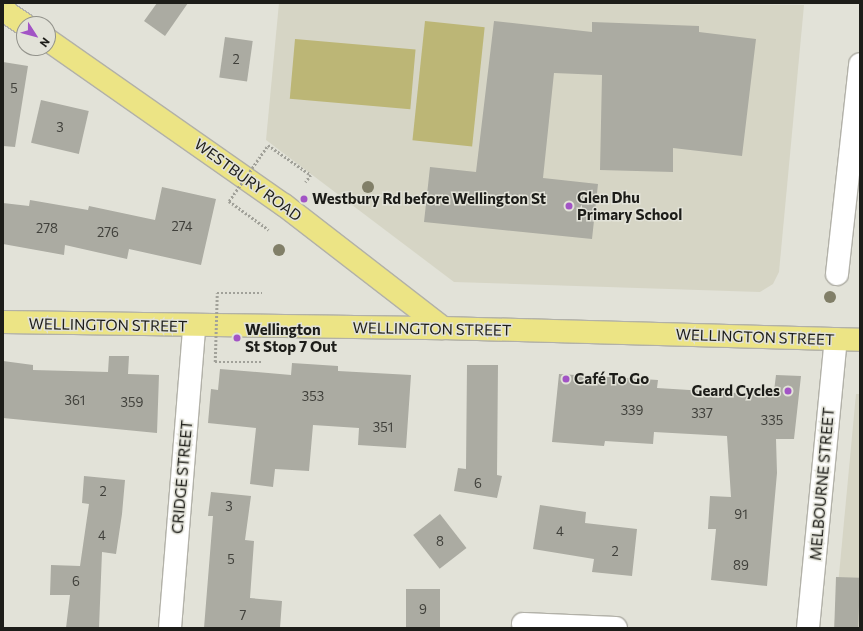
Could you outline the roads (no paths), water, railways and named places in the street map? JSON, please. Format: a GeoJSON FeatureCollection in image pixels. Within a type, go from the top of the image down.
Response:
{"type":"FeatureCollection","features":[{"type":"Feature","properties":{"kind":"main road"},"geometry":{"type":"LineString","coordinates":[[3,10],[16,19]]}},
{"type":"Feature","properties":{"kind":"main road","name":"WESTBURY ROAD"},"geometry":{"type":"LineString","coordinates":[[56,46],[284,205],[443,328]]}},
{"type":"Feature","properties":{"kind":"main road","name":"WELLINGTON STREET"},"geometry":{"type":"LineString","coordinates":[[3,322],[194,327],[443,328],[860,340]]}},
{"type":"Feature","properties":{"kind":"street"},"geometry":{"type":"LineString","coordinates":[[837,274],[860,64]]}},
{"type":"Feature","properties":{"kind":"street","name":"CRIDGE STREET"},"geometry":{"type":"LineString","coordinates":[[170,628],[194,327]]}},
{"type":"Feature","properties":{"kind":"street","name":"MELBOURNE STREET"},"geometry":{"type":"LineString","coordinates":[[808,628],[836,339]]}},
{"type":"Feature","properties":{"kind":"street"},"geometry":{"type":"LineString","coordinates":[[523,624],[616,628]]}},
{"type":"Feature","properties":{"kind":"place","name":"Westbury Rd before Wellington St"},"geometry":{"type":"Point","coordinates":[304,199]}},
{"type":"Feature","properties":{"kind":"place","name":"Glen Dhu Primary School"},"geometry":{"type":"Point","coordinates":[569,206]}},
{"type":"Feature","properties":{"kind":"place","name":"Wellington St Stop 7 Out"},"geometry":{"type":"Point","coordinates":[237,338]}},
{"type":"Feature","properties":{"kind":"place","name":"Café To Go"},"geometry":{"type":"Point","coordinates":[566,379]}},
{"type":"Feature","properties":{"kind":"place","name":"Geard Cycles"},"geometry":{"type":"Point","coordinates":[788,391]}}]}
